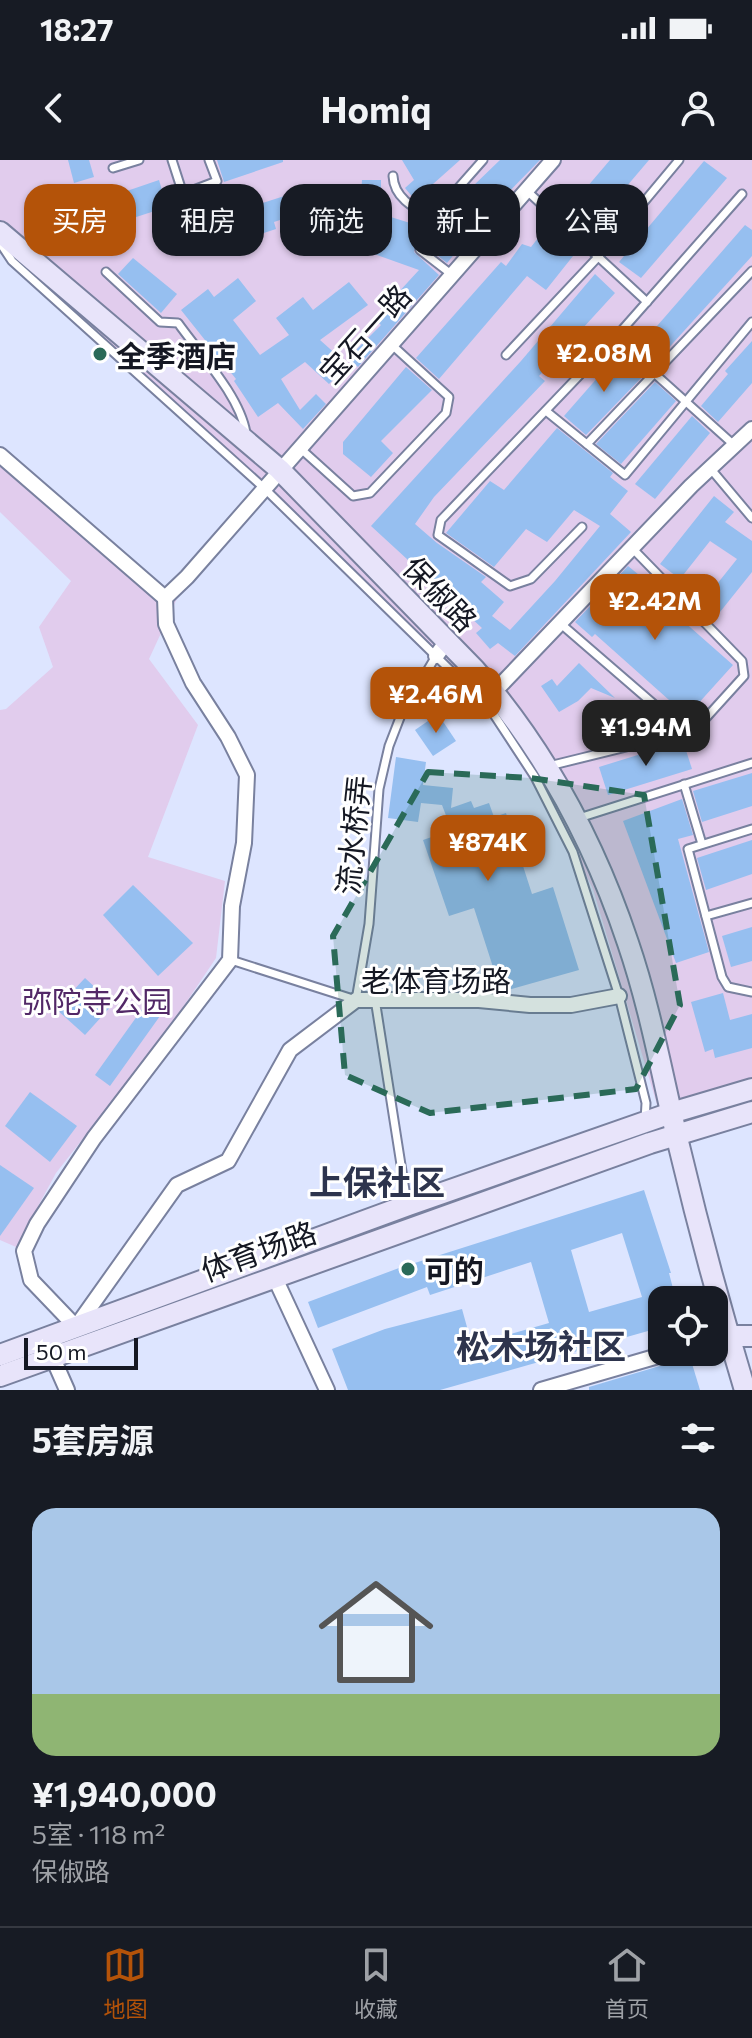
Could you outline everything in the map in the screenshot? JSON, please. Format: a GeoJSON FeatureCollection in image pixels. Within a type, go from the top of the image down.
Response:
{"type":"FeatureCollection","features":[{"type":"Feature","properties":{"kind":"main road","name":"保俶路"},"geometry":{"type":"LineString","coordinates":[[0,232],[279,469],[442,648],[494,692],[547,767],[580,828],[615,905],[630,947],[709,1286]]}},
{"type":"Feature","properties":{"kind":"main road","name":"体育场路"},"geometry":{"type":"LineString","coordinates":[[0,1355],[408,1205],[671,1113],[752,1089]]}},
{"type":"Feature","properties":{"kind":"main road","name":"体育场路"},"geometry":{"type":"LineString","coordinates":[[0,1376],[274,1276],[676,1135],[752,1112]]}},
{"type":"Feature","properties":{"kind":"main road"},"geometry":{"type":"LineString","coordinates":[[728,1338],[752,1336]]}},
{"type":"Feature","properties":{"kind":"main road","name":"保俶路"},"geometry":{"type":"LineString","coordinates":[[728,1353],[745,1390]]}},
{"type":"Feature","properties":{"kind":"street","name":"宝石一路"},"geometry":{"type":"LineString","coordinates":[[165,598],[187,577],[526,190],[547,162]]}},
{"type":"Feature","properties":{"kind":"street"},"geometry":{"type":"LineString","coordinates":[[494,692],[710,468],[752,429]]}},
{"type":"Feature","properties":{"kind":"street"},"geometry":{"type":"LineString","coordinates":[[0,455],[165,598],[166,624],[171,636],[193,683],[228,737],[247,775],[244,843],[232,906],[230,960],[94,1138],[37,1224],[24,1251],[31,1280],[76,1327]]}},
{"type":"Feature","properties":{"kind":"street","name":"老体育场路"},"geometry":{"type":"LineString","coordinates":[[76,1327],[177,1185],[228,1161],[290,1050],[356,1000],[571,1005],[619,996]]}},
{"type":"Feature","properties":{"kind":"street"},"geometry":{"type":"LineString","coordinates":[[274,1276],[327,1390]]}},
{"type":"Feature","properties":{"kind":"street"},"geometry":{"type":"LineString","coordinates":[[52,1356],[67,1390]]}},
{"type":"Feature","properties":{"kind":"street"},"geometry":{"type":"LineString","coordinates":[[541,1390],[648,1359]]}},
{"type":"Feature","properties":{"kind":"lane"},"geometry":{"type":"LineString","coordinates":[[113,168],[139,160]]}},
{"type":"Feature","properties":{"kind":"lane"},"geometry":{"type":"LineString","coordinates":[[172,160],[183,194],[217,181],[209,160]]}},
{"type":"Feature","properties":{"kind":"lane"},"geometry":{"type":"LineString","coordinates":[[462,184],[483,160]]}},
{"type":"Feature","properties":{"kind":"lane"},"geometry":{"type":"LineString","coordinates":[[506,355],[598,257],[679,160]]}},
{"type":"Feature","properties":{"kind":"lane"},"geometry":{"type":"LineString","coordinates":[[393,176],[393,185],[399,195],[408,201]]}},
{"type":"Feature","properties":{"kind":"lane"},"geometry":{"type":"LineString","coordinates":[[526,190],[647,302]]}},
{"type":"Feature","properties":{"kind":"lane"},"geometry":{"type":"LineString","coordinates":[[582,527],[531,579],[510,586],[438,535],[441,520],[615,338],[742,194]]}},
{"type":"Feature","properties":{"kind":"lane"},"geometry":{"type":"LineString","coordinates":[[0,243],[12,261],[442,648],[491,710],[535,777],[573,852],[619,996],[646,1103],[645,1122]]}},
{"type":"Feature","properties":{"kind":"lane"},"geometry":{"type":"LineString","coordinates":[[428,256],[451,274]]}},
{"type":"Feature","properties":{"kind":"lane"},"geometry":{"type":"LineString","coordinates":[[587,444],[752,271]]}},
{"type":"Feature","properties":{"kind":"lane"},"geometry":{"type":"LineString","coordinates":[[106,272],[160,322],[178,323],[243,417],[247,443]]}},
{"type":"Feature","properties":{"kind":"lane"},"geometry":{"type":"LineString","coordinates":[[546,411],[625,475],[752,322]]}},
{"type":"Feature","properties":{"kind":"lane"},"geometry":{"type":"LineString","coordinates":[[615,338],[734,445]]}},
{"type":"Feature","properties":{"kind":"lane"},"geometry":{"type":"LineString","coordinates":[[299,447],[353,496],[370,493],[446,413],[449,397],[390,344]]}},
{"type":"Feature","properties":{"kind":"lane"},"geometry":{"type":"LineString","coordinates":[[710,468],[752,518]]}},
{"type":"Feature","properties":{"kind":"lane"},"geometry":{"type":"LineString","coordinates":[[547,767],[695,730],[744,676],[742,661],[632,548]]}},
{"type":"Feature","properties":{"kind":"lane"},"geometry":{"type":"LineString","coordinates":[[560,623],[686,732]]}},
{"type":"Feature","properties":{"kind":"lane","name":"流水桥弄"},"geometry":{"type":"LineString","coordinates":[[356,1000],[369,924],[379,789],[389,746],[401,715],[442,648]]}},
{"type":"Feature","properties":{"kind":"lane"},"geometry":{"type":"LineString","coordinates":[[581,878],[580,828],[684,784],[752,763]]}},
{"type":"Feature","properties":{"kind":"lane"},"geometry":{"type":"LineString","coordinates":[[684,784],[702,844]]}},
{"type":"Feature","properties":{"kind":"lane"},"geometry":{"type":"LineString","coordinates":[[752,829],[688,849],[722,977],[728,987],[752,992]]}},
{"type":"Feature","properties":{"kind":"lane"},"geometry":{"type":"LineString","coordinates":[[706,916],[752,903]]}},
{"type":"Feature","properties":{"kind":"lane"},"geometry":{"type":"LineString","coordinates":[[230,960],[356,1000]]}},
{"type":"Feature","properties":{"kind":"lane"},"geometry":{"type":"LineString","coordinates":[[375,999],[408,1205]]}},
{"type":"Feature","properties":{"kind":"highlighted area"},"geometry":{"type":"Polygon","coordinates":[[[428,772],[531,778],[644,795],[680,1005],[636,1089],[430,1113],[345,1075],[333,936],[428,772]]]}},
{"type":"Feature","properties":{"kind":"green space"},"geometry":{"type":"Polygon","coordinates":[[[0,160],[752,160],[752,1103],[663,1125],[593,889],[567,839],[475,693],[0,239],[0,160]]]}},
{"type":"Feature","properties":{"kind":"green space","name":"弥陀寺公园"},"geometry":{"type":"Polygon","coordinates":[[[0,455],[164,597],[187,577],[149,659],[198,725],[148,857],[225,881],[216,958],[165,1034],[56,1173],[16,1247],[0,1240],[0,710],[6,709],[53,667],[39,627],[71,581],[0,512],[0,455]]]}},
{"type":"Feature","properties":{"kind":"building"},"geometry":{"type":"Polygon","coordinates":[[[68,160],[89,160],[94,177],[74,183],[68,160]]]}},
{"type":"Feature","properties":{"kind":"building"},"geometry":{"type":"Polygon","coordinates":[[[217,160],[283,160],[283,162],[224,182],[217,160]]]}},
{"type":"Feature","properties":{"kind":"building"},"geometry":{"type":"Polygon","coordinates":[[[402,160],[460,160],[433,184],[410,184],[414,180],[402,160]]]}},
{"type":"Feature","properties":{"kind":"building"},"geometry":{"type":"Polygon","coordinates":[[[500,160],[540,160],[516,184],[475,184],[500,160]]]}},
{"type":"Feature","properties":{"kind":"building"},"geometry":{"type":"Polygon","coordinates":[[[610,160],[649,160],[629,184],[590,184],[610,160]]]}},
{"type":"Feature","properties":{"kind":"building"},"geometry":{"type":"Polygon","coordinates":[[[704,161],[727,178],[641,278],[619,262],[624,256],[648,256],[648,228],[704,161]]]}},
{"type":"Feature","properties":{"kind":"building"},"geometry":{"type":"Polygon","coordinates":[[[159,180],[160,184],[152,184],[152,212],[136,217],[136,188],[159,180]]]}},
{"type":"Feature","properties":{"kind":"building"},"geometry":{"type":"Polygon","coordinates":[[[362,180],[381,180],[381,184],[362,184],[362,180]]]}},
{"type":"Feature","properties":{"kind":"building"},"geometry":{"type":"Polygon","coordinates":[[[280,197],[280,220],[274,222],[276,229],[264,233],[264,202],[280,197]]]}},
{"type":"Feature","properties":{"kind":"building"},"geometry":{"type":"Polygon","coordinates":[[[392,217],[408,222],[408,256],[418,256],[439,275],[358,367],[348,358],[381,325],[374,319],[419,270],[380,256],[392,256],[392,217]]]}},
{"type":"Feature","properties":{"kind":"building"},"geometry":{"type":"Polygon","coordinates":[[[745,225],[752,230],[752,256],[654,364],[637,349],[745,225]]]}},
{"type":"Feature","properties":{"kind":"building"},"geometry":{"type":"Polygon","coordinates":[[[536,241],[536,256],[573,256],[546,290],[527,276],[439,379],[416,358],[501,262],[506,266],[513,256],[520,256],[522,244],[531,247],[536,241]]]}},
{"type":"Feature","properties":{"kind":"building"},"geometry":{"type":"Polygon","coordinates":[[[438,256],[453,256],[447,263],[438,256]]]}},
{"type":"Feature","properties":{"kind":"building"},"geometry":{"type":"Polygon","coordinates":[[[133,258],[177,294],[161,313],[118,274],[133,258]]]}},
{"type":"Feature","properties":{"kind":"building"},"geometry":{"type":"Polygon","coordinates":[[[595,274],[615,293],[539,376],[545,381],[434,497],[415,524],[486,577],[481,582],[504,602],[492,616],[510,630],[600,526],[574,510],[547,542],[526,529],[494,567],[446,533],[490,481],[504,490],[557,428],[613,473],[610,477],[628,491],[610,514],[631,532],[515,656],[498,643],[490,649],[476,633],[482,628],[371,526],[521,361],[595,274]]]}},
{"type":"Feature","properties":{"kind":"building"},"geometry":{"type":"Polygon","coordinates":[[[238,278],[256,301],[233,320],[260,355],[289,335],[276,318],[303,297],[313,310],[349,282],[368,305],[320,340],[348,365],[329,384],[305,362],[281,379],[300,410],[316,394],[326,404],[303,429],[278,403],[258,417],[234,381],[236,379],[181,310],[208,289],[214,297],[238,278]]]}},
{"type":"Feature","properties":{"kind":"building"},"geometry":{"type":"Polygon","coordinates":[[[752,341],[752,383],[718,422],[701,406],[728,374],[725,371],[752,341]]]}},
{"type":"Feature","properties":{"kind":"building"},"geometry":{"type":"Polygon","coordinates":[[[620,352],[645,374],[586,435],[564,416],[620,352]]]}},
{"type":"Feature","properties":{"kind":"building"},"geometry":{"type":"Polygon","coordinates":[[[406,367],[432,390],[381,441],[393,453],[371,477],[343,454],[343,442],[406,367]]]}},
{"type":"Feature","properties":{"kind":"building"},"geometry":{"type":"Polygon","coordinates":[[[655,382],[676,401],[621,464],[596,444],[655,382]]]}},
{"type":"Feature","properties":{"kind":"building"},"geometry":{"type":"Polygon","coordinates":[[[692,416],[710,433],[655,499],[635,484],[692,416]]]}},
{"type":"Feature","properties":{"kind":"building"},"geometry":{"type":"Polygon","coordinates":[[[714,496],[734,512],[725,522],[752,541],[752,572],[720,612],[705,599],[737,559],[710,541],[680,579],[660,564],[714,496]]]}},
{"type":"Feature","properties":{"kind":"building"},"geometry":{"type":"Polygon","coordinates":[[[628,566],[644,579],[640,583],[733,665],[687,716],[595,634],[592,637],[575,622],[628,566]]]}},
{"type":"Feature","properties":{"kind":"building"},"geometry":{"type":"Polygon","coordinates":[[[579,663],[615,698],[591,688],[578,701],[559,712],[541,686],[552,679],[557,686],[579,663]]]}},
{"type":"Feature","properties":{"kind":"building"},"geometry":{"type":"Polygon","coordinates":[[[438,714],[456,741],[433,756],[415,730],[438,714]]]}},
{"type":"Feature","properties":{"kind":"building"},"geometry":{"type":"Polygon","coordinates":[[[683,741],[692,769],[608,795],[599,767],[683,741]]]}},
{"type":"Feature","properties":{"kind":"building"},"geometry":{"type":"Polygon","coordinates":[[[396,757],[426,762],[423,785],[453,788],[451,808],[471,801],[474,808],[489,803],[494,817],[506,813],[532,894],[553,887],[579,970],[501,992],[474,908],[449,916],[423,840],[461,827],[450,826],[442,805],[421,803],[418,822],[388,818],[396,757]]]}},
{"type":"Feature","properties":{"kind":"building"},"geometry":{"type":"Polygon","coordinates":[[[752,773],[752,806],[702,822],[693,791],[752,773]]]}},
{"type":"Feature","properties":{"kind":"building"},"geometry":{"type":"Polygon","coordinates":[[[682,799],[693,835],[678,839],[709,952],[676,963],[623,821],[682,799]]]}},
{"type":"Feature","properties":{"kind":"building"},"geometry":{"type":"Polygon","coordinates":[[[752,840],[752,874],[706,890],[697,858],[752,840]]]}},
{"type":"Feature","properties":{"kind":"building"},"geometry":{"type":"Polygon","coordinates":[[[133,885],[193,943],[158,976],[103,915],[133,885]]]}},
{"type":"Feature","properties":{"kind":"building"},"geometry":{"type":"Polygon","coordinates":[[[752,927],[752,961],[731,967],[722,936],[752,927]]]}},
{"type":"Feature","properties":{"kind":"building"},"geometry":{"type":"Polygon","coordinates":[[[85,978],[113,1004],[85,1035],[56,1009],[85,978]]]}},
{"type":"Feature","properties":{"kind":"building"},"geometry":{"type":"Polygon","coordinates":[[[723,993],[730,1020],[752,1014],[752,1048],[715,1058],[713,1049],[705,1052],[691,1002],[723,993]]]}},
{"type":"Feature","properties":{"kind":"building"},"geometry":{"type":"Polygon","coordinates":[[[145,1005],[160,1016],[110,1086],[95,1075],[145,1005]]]}},
{"type":"Feature","properties":{"kind":"building"},"geometry":{"type":"Polygon","coordinates":[[[30,1092],[77,1126],[50,1162],[5,1126],[30,1092]]]}},
{"type":"Feature","properties":{"kind":"building"},"geometry":{"type":"Polygon","coordinates":[[[0,1165],[34,1188],[0,1236],[0,1165]]]}},
{"type":"Feature","properties":{"kind":"building"},"geometry":{"type":"Polygon","coordinates":[[[644,1190],[672,1286],[648,1286],[648,1331],[440,1390],[348,1390],[332,1349],[385,1329],[462,1309],[472,1345],[549,1323],[531,1262],[430,1295],[427,1287],[318,1328],[308,1302],[399,1268],[644,1190]],[[622,1233],[571,1250],[589,1312],[642,1297],[622,1233]]]}},
{"type":"Feature","properties":{"kind":"building"},"geometry":{"type":"Polygon","coordinates":[[[660,1366],[693,1366],[700,1390],[589,1390],[589,1387],[660,1366]]]}},
{"type":"Feature","properties":{"kind":"place","name":"全季酒店"},"geometry":{"type":"Point","coordinates":[100,354]}},
{"type":"Feature","properties":{"kind":"place","name":"可的"},"geometry":{"type":"Point","coordinates":[408,1269]}},
{"type":"Feature","properties":{"kind":"district","name":"上保社区"},"geometry":{"type":"Point","coordinates":[377,1181]}},
{"type":"Feature","properties":{"kind":"district","name":"松木场社区"},"geometry":{"type":"Point","coordinates":[541,1345]}}]}
